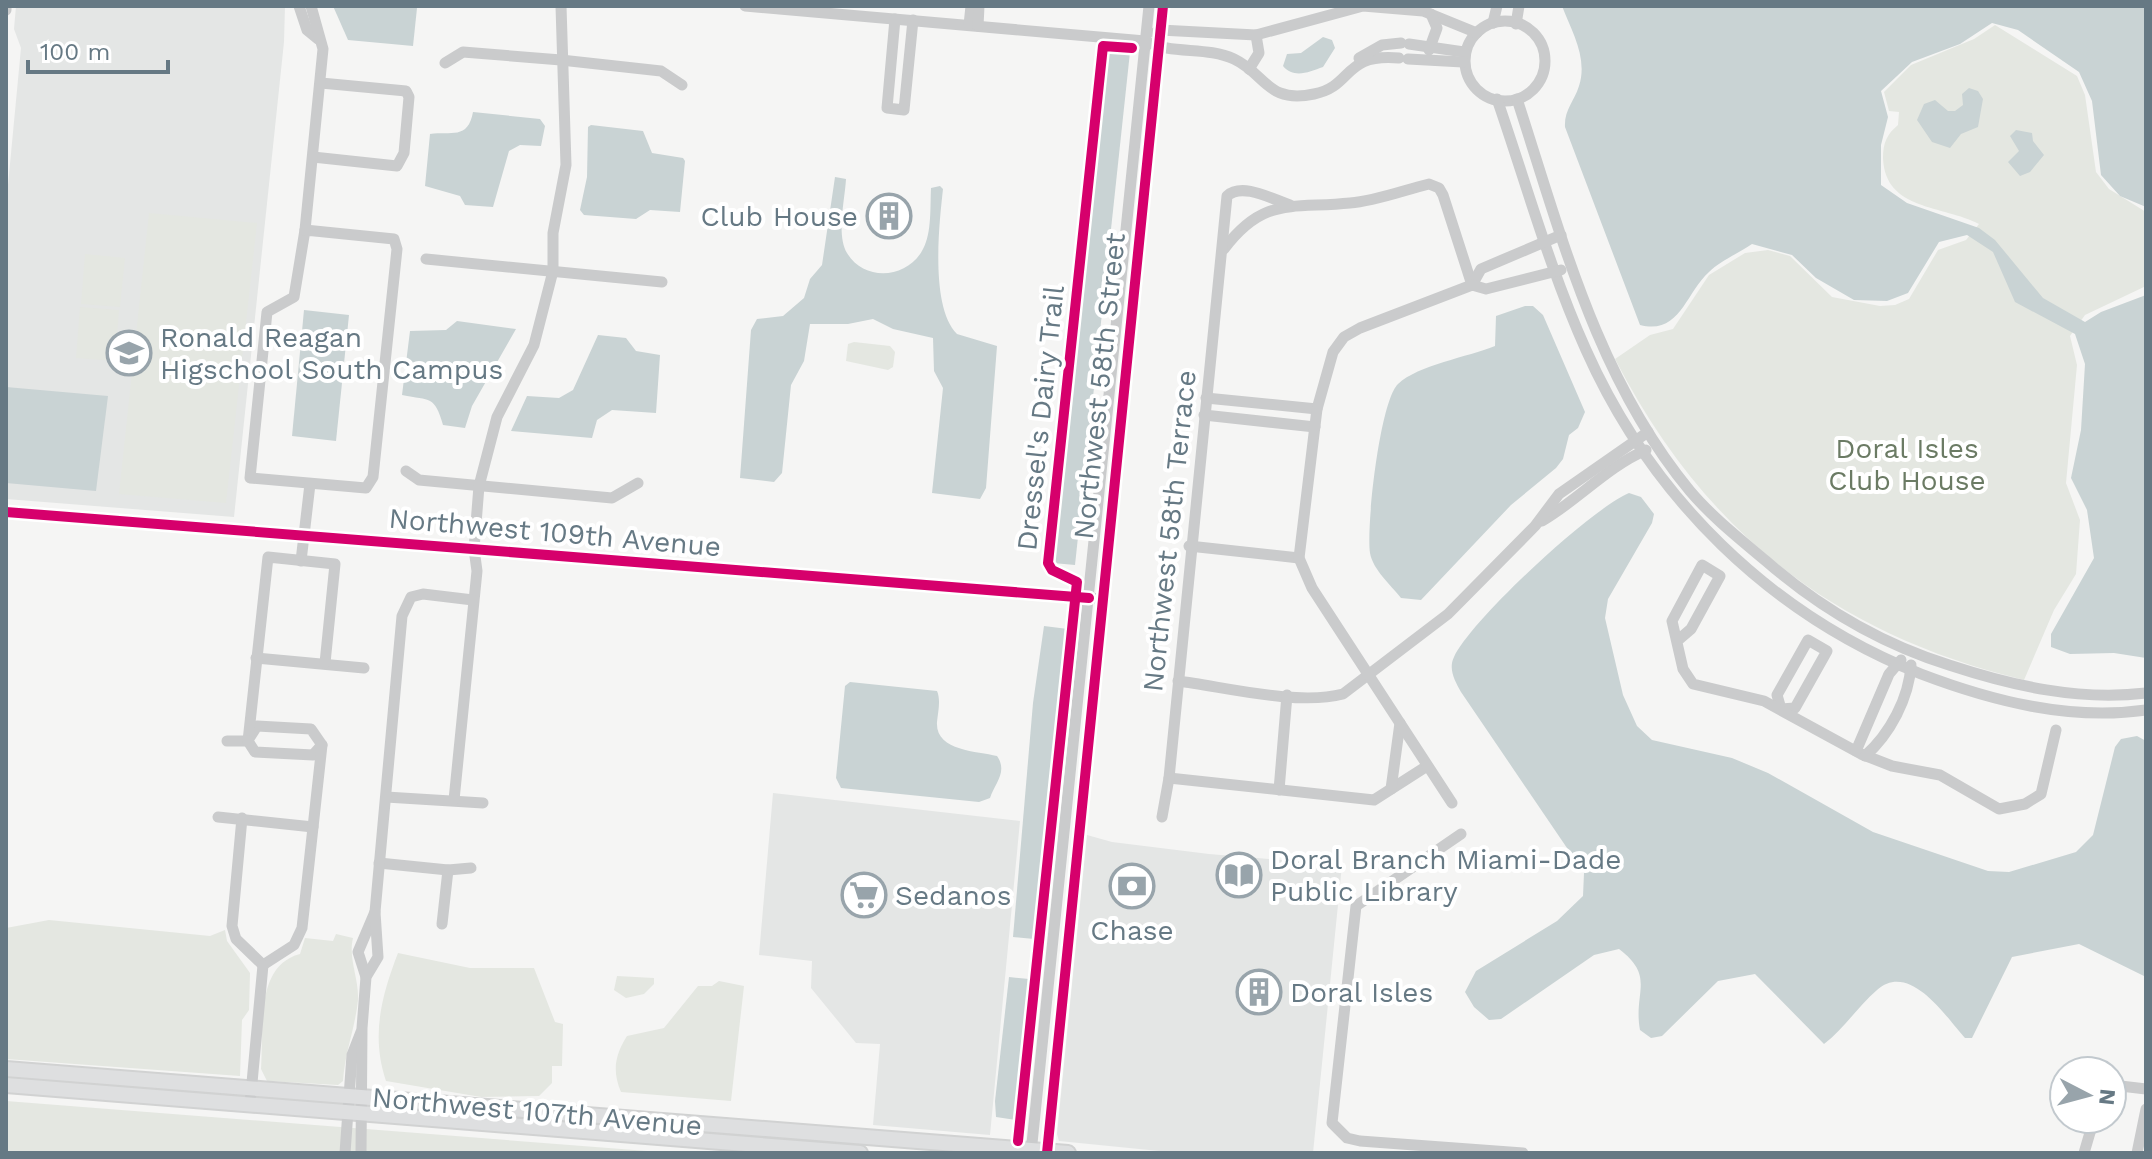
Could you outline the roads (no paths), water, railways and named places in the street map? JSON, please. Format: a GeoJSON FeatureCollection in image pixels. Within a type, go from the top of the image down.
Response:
{"type":"FeatureCollection","features":[{"type":"Feature","properties":{"kind":"main road","name":"Northwest 107th Avenue"},"geometry":{"type":"LineString","coordinates":[[6,1069],[1068,1153]]}},
{"type":"Feature","properties":{"kind":"main road","name":"Northwest 107th Avenue"},"geometry":{"type":"LineString","coordinates":[[6,1085],[860,1153]]}},
{"type":"Feature","properties":{"kind":"street"},"geometry":{"type":"LineString","coordinates":[[299,6],[307,30],[318,40]]}},
{"type":"Feature","properties":{"kind":"street"},"geometry":{"type":"LineString","coordinates":[[305,230],[323,49],[311,6]]}},
{"type":"Feature","properties":{"kind":"street"},"geometry":{"type":"LineString","coordinates":[[454,800],[477,571],[474,549],[479,486],[497,417],[534,345],[553,271],[553,233],[566,165],[561,6]]}},
{"type":"Feature","properties":{"kind":"street"},"geometry":{"type":"LineString","coordinates":[[745,6],[1145,41],[1158,48],[1220,54],[1249,69],[1261,83],[1279,93],[1298,97],[1318,94],[1334,86],[1363,59],[1426,61],[1463,57]]}},
{"type":"Feature","properties":{"kind":"street"},"geometry":{"type":"LineString","coordinates":[[971,6],[974,26]]}},
{"type":"Feature","properties":{"kind":"street"},"geometry":{"type":"LineString","coordinates":[[974,26],[979,6]]}},
{"type":"Feature","properties":{"kind":"street","name":"Northwest 58th Street"},"geometry":{"type":"LineString","coordinates":[[1031,1151],[1149,6]]}},
{"type":"Feature","properties":{"kind":"street","name":"Northwest 58th Street"},"geometry":{"type":"LineString","coordinates":[[1047,1152],[1163,6]]}},
{"type":"Feature","properties":{"kind":"street"},"geometry":{"type":"LineString","coordinates":[[1145,41],[1160,30],[1256,35],[1363,6],[1431,14],[1477,33]]}},
{"type":"Feature","properties":{"kind":"street"},"geometry":{"type":"LineString","coordinates":[[1493,23],[1497,6]]}},
{"type":"Feature","properties":{"kind":"street"},"geometry":{"type":"LineString","coordinates":[[1516,24],[1519,6]]}},
{"type":"Feature","properties":{"kind":"street"},"geometry":{"type":"LineString","coordinates":[[1426,61],[1437,28],[1431,14]]}},
{"type":"Feature","properties":{"kind":"street"},"geometry":{"type":"LineString","coordinates":[[895,19],[887,108],[904,110],[913,20]]}},
{"type":"Feature","properties":{"kind":"street"},"geometry":{"type":"LineString","coordinates":[[1493,23],[1516,24],[1537,36],[1547,57],[1544,77],[1536,89],[1517,99],[1497,99],[1471,84],[1463,57],[1477,33],[1493,23]]}},
{"type":"Feature","properties":{"kind":"street"},"geometry":{"type":"LineString","coordinates":[[1249,69],[1259,53],[1256,35]]}},
{"type":"Feature","properties":{"kind":"street"},"geometry":{"type":"LineString","coordinates":[[1349,71],[1361,55],[1382,45],[1430,46],[1463,57]]}},
{"type":"Feature","properties":{"kind":"street"},"geometry":{"type":"LineString","coordinates":[[445,63],[463,52],[561,60],[661,71],[682,85]]}},
{"type":"Feature","properties":{"kind":"street"},"geometry":{"type":"LineString","coordinates":[[313,157],[397,166],[404,153],[409,97],[406,91],[321,83]]}},
{"type":"Feature","properties":{"kind":"street"},"geometry":{"type":"LineString","coordinates":[[1497,99],[1587,352],[1642,452],[1697,522],[1754,575],[1807,615],[1910,669],[1977,693],[2046,709],[2101,713],[2146,710]]}},
{"type":"Feature","properties":{"kind":"street"},"geometry":{"type":"LineString","coordinates":[[1517,99],[1561,235],[1604,350],[1648,432],[1703,505],[1790,581],[1846,619],[1911,652],[1979,675],[2054,691],[2096,696],[2146,693]]}},
{"type":"Feature","properties":{"kind":"street"},"geometry":{"type":"LineString","coordinates":[[1223,250],[1254,217],[1290,205],[1354,203],[1429,184],[1439,188],[1443,195],[1472,285]]}},
{"type":"Feature","properties":{"kind":"street","name":"Northwest 58th Terrace"},"geometry":{"type":"LineString","coordinates":[[1162,817],[1169,778],[1189,546],[1227,196],[1233,190],[1243,190],[1290,205]]}},
{"type":"Feature","properties":{"kind":"street","name":"Northwest 109th Avenue"},"geometry":{"type":"LineString","coordinates":[[305,230],[394,239],[397,249],[373,477],[366,488],[310,484],[250,478],[267,312],[294,297],[305,230]]}},
{"type":"Feature","properties":{"kind":"street"},"geometry":{"type":"LineString","coordinates":[[1472,285],[1481,269],[1561,235]]}},
{"type":"Feature","properties":{"kind":"street"},"geometry":{"type":"LineString","coordinates":[[426,259],[662,282]]}},
{"type":"Feature","properties":{"kind":"street"},"geometry":{"type":"LineString","coordinates":[[1452,803],[1312,588],[1299,558],[1317,409],[1326,369],[1344,337],[1391,314],[1472,285],[1486,289],[1572,266]]}},
{"type":"Feature","properties":{"kind":"street"},"geometry":{"type":"LineString","coordinates":[[1206,398],[1317,409]]}},
{"type":"Feature","properties":{"kind":"street"},"geometry":{"type":"LineString","coordinates":[[1204,415],[1315,427]]}},
{"type":"Feature","properties":{"kind":"street"},"geometry":{"type":"LineString","coordinates":[[1178,681],[1287,695],[1328,698],[1343,694],[1448,614],[1535,526],[1559,494],[1648,432]]}},
{"type":"Feature","properties":{"kind":"street"},"geometry":{"type":"LineString","coordinates":[[1535,526],[1642,452],[1657,445]]}},
{"type":"Feature","properties":{"kind":"street"},"geometry":{"type":"LineString","coordinates":[[406,471],[419,480],[612,498],[638,483]]}},
{"type":"Feature","properties":{"kind":"street"},"geometry":{"type":"LineString","coordinates":[[301,561],[310,484]]}},
{"type":"Feature","properties":{"kind":"street","name":"Northwest 109th Avenue"},"geometry":{"type":"LineString","coordinates":[[6,512],[1101,599]]}},
{"type":"Feature","properties":{"kind":"street"},"geometry":{"type":"LineString","coordinates":[[1189,546],[1299,558]]}},
{"type":"Feature","properties":{"kind":"street"},"geometry":{"type":"LineString","coordinates":[[322,745],[313,755],[255,752],[248,741],[268,557],[335,564],[325,663]]}},
{"type":"Feature","properties":{"kind":"street"},"geometry":{"type":"LineString","coordinates":[[1677,641],[1691,629],[1720,576],[1702,565],[1674,617],[1677,641],[1683,669],[1693,684],[1751,697],[1781,709],[1860,754],[1892,766],[1940,775],[1999,809],[2032,801],[2043,788],[2056,730]]}},
{"type":"Feature","properties":{"kind":"street"},"geometry":{"type":"LineString","coordinates":[[366,977],[378,957],[375,912],[402,616],[411,597],[423,594],[473,600]]}},
{"type":"Feature","properties":{"kind":"street"},"geometry":{"type":"LineString","coordinates":[[1808,640],[1827,651],[1795,708],[1781,709],[1777,695],[1808,640]]}},
{"type":"Feature","properties":{"kind":"street"},"geometry":{"type":"LineString","coordinates":[[1860,754],[1863,730],[1873,709],[1897,663],[1911,652]]}},
{"type":"Feature","properties":{"kind":"street"},"geometry":{"type":"LineString","coordinates":[[1860,754],[1883,739],[1893,719],[1910,682],[1911,652]]}},
{"type":"Feature","properties":{"kind":"street"},"geometry":{"type":"LineString","coordinates":[[256,658],[364,668]]}},
{"type":"Feature","properties":{"kind":"street"},"geometry":{"type":"LineString","coordinates":[[1279,790],[1287,695]]}},
{"type":"Feature","properties":{"kind":"street"},"geometry":{"type":"LineString","coordinates":[[1873,709],[1893,719]]}},
{"type":"Feature","properties":{"kind":"street"},"geometry":{"type":"LineString","coordinates":[[1391,789],[1400,723]]}},
{"type":"Feature","properties":{"kind":"street"},"geometry":{"type":"LineString","coordinates":[[248,741],[257,726],[311,729],[322,745],[302,928],[294,945],[263,965]]}},
{"type":"Feature","properties":{"kind":"street"},"geometry":{"type":"LineString","coordinates":[[1838,741],[1863,730]]}},
{"type":"Feature","properties":{"kind":"street"},"geometry":{"type":"LineString","coordinates":[[1883,739],[1892,766]]}},
{"type":"Feature","properties":{"kind":"street"},"geometry":{"type":"LineString","coordinates":[[227,741],[248,741]]}},
{"type":"Feature","properties":{"kind":"street"},"geometry":{"type":"LineString","coordinates":[[1169,778],[1374,800],[1427,766]]}},
{"type":"Feature","properties":{"kind":"street"},"geometry":{"type":"LineString","coordinates":[[386,797],[483,803]]}},
{"type":"Feature","properties":{"kind":"street"},"geometry":{"type":"LineString","coordinates":[[218,817],[313,827]]}},
{"type":"Feature","properties":{"kind":"street"},"geometry":{"type":"LineString","coordinates":[[242,818],[232,926],[236,939],[263,965]]}},
{"type":"Feature","properties":{"kind":"street"},"geometry":{"type":"LineString","coordinates":[[1461,834],[1356,906],[1330,1116],[1337,1131],[1360,1141],[1523,1153]]}},
{"type":"Feature","properties":{"kind":"street"},"geometry":{"type":"LineString","coordinates":[[379,863],[448,870],[471,868]]}},
{"type":"Feature","properties":{"kind":"street"},"geometry":{"type":"LineString","coordinates":[[442,924],[448,870]]}},
{"type":"Feature","properties":{"kind":"street"},"geometry":{"type":"LineString","coordinates":[[361,1153],[352,1055],[362,1028],[366,977],[358,952],[375,912]]}},
{"type":"Feature","properties":{"kind":"street"},"geometry":{"type":"LineString","coordinates":[[362,937],[379,940]]}},
{"type":"Feature","properties":{"kind":"street"},"geometry":{"type":"LineString","coordinates":[[250,1104],[263,965]]}},
{"type":"Feature","properties":{"kind":"street"},"geometry":{"type":"LineString","coordinates":[[2137,1153],[2146,1109]]}},
{"type":"Feature","properties":{"kind":"street"},"geometry":{"type":"LineString","coordinates":[[345,1153],[356,1113]]}},
{"type":"Feature","properties":{"kind":"place","name":"Club House"},"geometry":{"type":"Point","coordinates":[889,216]}},
{"type":"Feature","properties":{"kind":"place","name":"Ronald Reagan Higschool South Campus"},"geometry":{"type":"Point","coordinates":[129,353]}},
{"type":"Feature","properties":{"kind":"place","name":"Doral Branch Miami-Dade Public Library"},"geometry":{"type":"Point","coordinates":[1239,875]}},
{"type":"Feature","properties":{"kind":"place","name":"Chase"},"geometry":{"type":"Point","coordinates":[1132,886]}},
{"type":"Feature","properties":{"kind":"place","name":"Sedanos"},"geometry":{"type":"Point","coordinates":[864,895]}},
{"type":"Feature","properties":{"kind":"place","name":"Doral Isles"},"geometry":{"type":"Point","coordinates":[1259,992]}},
{"type":"Feature","properties":{"kind":"park label","name":"Doral Isles Club House"},"geometry":{"type":"Point","coordinates":[1907,464]}}]}
